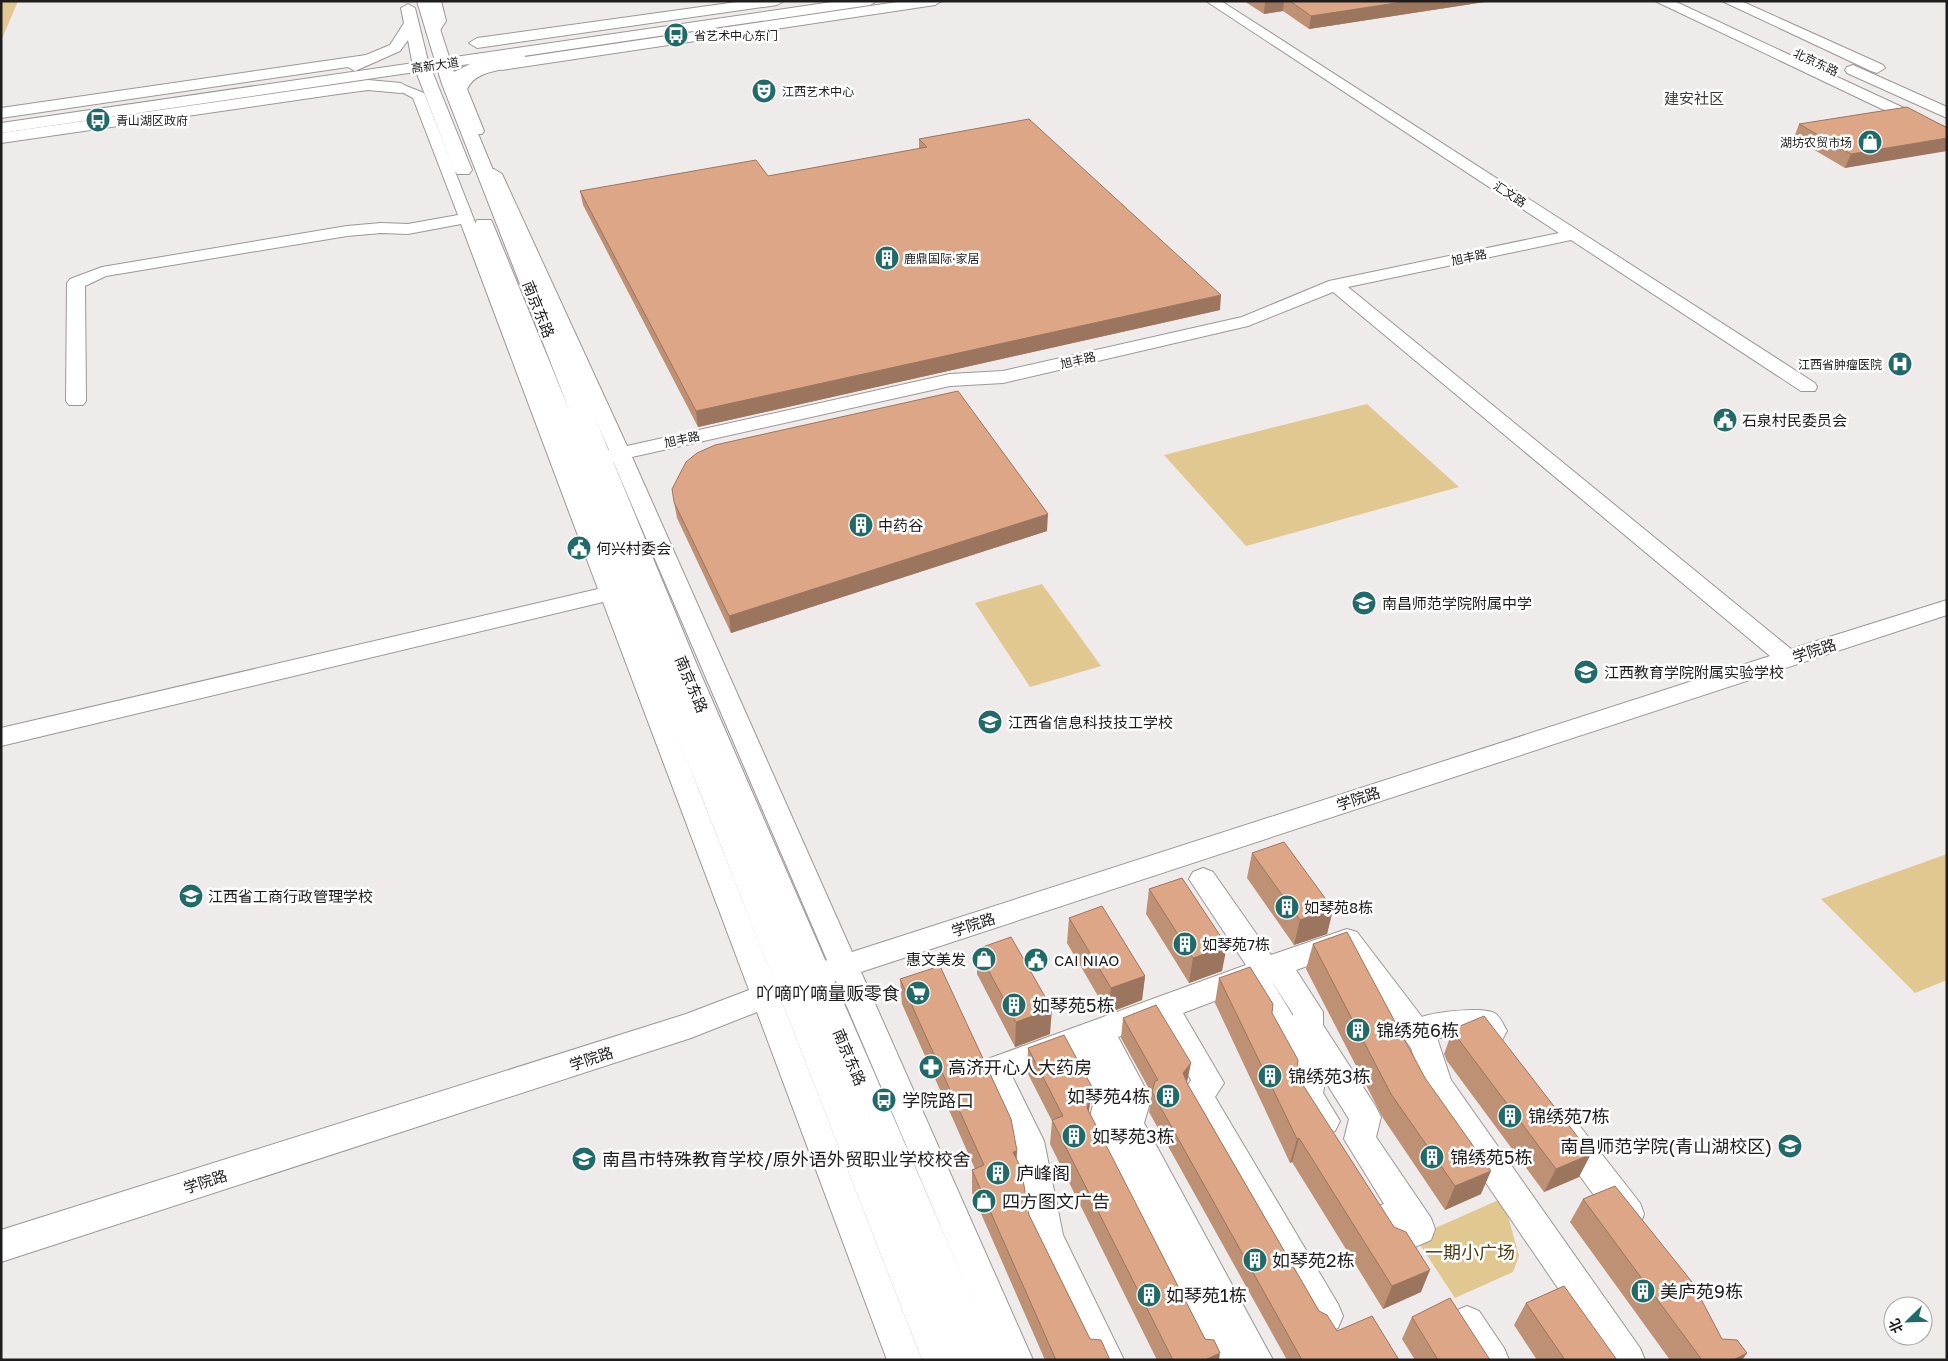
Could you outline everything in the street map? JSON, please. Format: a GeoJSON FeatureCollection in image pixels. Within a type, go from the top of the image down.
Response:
{"type":"FeatureCollection","features":[{"type":"Feature","properties":{"kind":"main road"},"geometry":{"type":"LineString","coordinates":[[326,74],[372,59],[395,48],[434,60],[477,43],[776,1]]}},
{"type":"Feature","properties":{"kind":"main road","name":"高新大道"},"geometry":{"type":"LineString","coordinates":[[554,44],[829,1]]}},
{"type":"Feature","properties":{"kind":"main road","name":"高新大道"},"geometry":{"type":"LineString","coordinates":[[1,121],[326,74],[870,1]]}},
{"type":"Feature","properties":{"kind":"main road"},"geometry":{"type":"LineString","coordinates":[[502,65],[935,1]]}},
{"type":"Feature","properties":{"kind":"main road"},"geometry":{"type":"LineString","coordinates":[[1662,1],[1947,135]]}},
{"type":"Feature","properties":{"kind":"main road","name":"北京东路"},"geometry":{"type":"LineString","coordinates":[[1685,1],[1947,122]]}},
{"type":"Feature","properties":{"kind":"main road"},"geometry":{"type":"LineString","coordinates":[[1729,1],[1947,99]]}},
{"type":"Feature","properties":{"kind":"main road","name":"北京东路"},"geometry":{"type":"LineString","coordinates":[[1712,5],[1947,113]]}},
{"type":"Feature","properties":{"kind":"main road"},"geometry":{"type":"LineString","coordinates":[[477,43],[554,44]]}},
{"type":"Feature","properties":{"kind":"main road"},"geometry":{"type":"LineString","coordinates":[[1,112],[372,59]]}},
{"type":"Feature","properties":{"kind":"main road"},"geometry":{"type":"LineString","coordinates":[[279,88],[384,81],[423,88],[434,60]]}},
{"type":"Feature","properties":{"kind":"main road","name":"高新大道"},"geometry":{"type":"LineString","coordinates":[[1,128],[279,88],[434,60]]}},
{"type":"Feature","properties":{"kind":"main road","name":"南京东路"},"geometry":{"type":"LineString","coordinates":[[434,60],[599,457],[685,670],[804,981],[942,1360]]}},
{"type":"Feature","properties":{"kind":"main road","name":"南京东路"},"geometry":{"type":"LineString","coordinates":[[434,60],[599,457],[620,591],[804,981],[979,1360]]}},
{"type":"Feature","properties":{"kind":"main road"},"geometry":{"type":"LineString","coordinates":[[1,138],[338,89],[368,86],[401,88]]}},
{"type":"Feature","properties":{"kind":"street"},"geometry":{"type":"LineString","coordinates":[[401,88],[419,96],[434,60],[440,21],[435,1]]}},
{"type":"Feature","properties":{"kind":"street","name":"汇文路"},"geometry":{"type":"LineString","coordinates":[[1212,1],[1808,387]]}},
{"type":"Feature","properties":{"kind":"street"},"geometry":{"type":"LineString","coordinates":[[434,60],[467,218],[620,591],[765,996],[904,1360]]}},
{"type":"Feature","properties":{"kind":"street"},"geometry":{"type":"LineString","coordinates":[[502,65],[483,69],[472,75],[463,82],[460,89],[505,200],[599,457],[844,966],[1016,1360]]}},
{"type":"Feature","properties":{"kind":"street"},"geometry":{"type":"LineString","coordinates":[[76,401],[76,283],[102,272],[347,231],[380,228],[408,229],[467,218]]}},
{"type":"Feature","properties":{"kind":"street","name":"旭丰路"},"geometry":{"type":"LineString","coordinates":[[599,457],[950,380],[1002,377],[1248,321],[1335,285],[1573,235]]}},
{"type":"Feature","properties":{"kind":"street"},"geometry":{"type":"LineString","coordinates":[[1335,285],[1788,659]]}},
{"type":"Feature","properties":{"kind":"street"},"geometry":{"type":"LineString","coordinates":[[1,737],[620,591]]}},
{"type":"Feature","properties":{"kind":"street","name":"学院路"},"geometry":{"type":"LineString","coordinates":[[1,1246],[691,1026],[844,966],[1947,607]]}},
{"type":"Feature","properties":{"kind":"street"},"geometry":{"type":"LineString","coordinates":[[1203,879],[1265,970],[1308,1012],[1308,1027],[1365,1117],[1360,1139],[1419,1230],[1400,1238],[1307,1095],[1310,1082],[1283,1037],[1284,1026],[1265,970]]}},
{"type":"Feature","properties":{"kind":"street"},"geometry":{"type":"LineString","coordinates":[[1107,1360],[1047,1237],[1028,1141],[993,1070],[1348,940],[1424,1042],[1437,1086],[1628,1360]]}},
{"type":"Feature","properties":{"kind":"street"},"geometry":{"type":"LineString","coordinates":[[1164,1007],[1209,1082],[1197,1094],[1326,1316]]}},
{"type":"Feature","properties":{"kind":"street"},"geometry":{"type":"LineString","coordinates":[[1416,1032],[1432,1026],[1486,1023],[1509,1055]]}},
{"type":"Feature","properties":{"kind":"street"},"geometry":{"type":"LineString","coordinates":[[1087,1035],[1109,1104],[1102,1131],[1221,1360]]}},
{"type":"Feature","properties":{"kind":"street"},"geometry":{"type":"LineString","coordinates":[[1087,1035],[1136,1099],[1128,1124],[1256,1360]]}},
{"type":"Feature","properties":{"kind":"street"},"geometry":{"type":"LineString","coordinates":[[1550,1111],[1647,1237]]}},
{"type":"Feature","properties":{"kind":"street"},"geometry":{"type":"LineString","coordinates":[[1467,1323],[1492,1360]]}},
{"type":"Feature","properties":{"kind":"green space"},"geometry":{"type":"Polygon","coordinates":[[[1,1],[18,1],[1,41],[1,1]]]}},
{"type":"Feature","properties":{"kind":"green space"},"geometry":{"type":"Polygon","coordinates":[[[1367,404],[1459,487],[1246,546],[1164,455],[1367,404]]]}},
{"type":"Feature","properties":{"kind":"green space"},"geometry":{"type":"Polygon","coordinates":[[[1042,584],[1101,666],[1030,687],[975,603],[1042,584]]]}},
{"type":"Feature","properties":{"kind":"green space"},"geometry":{"type":"Polygon","coordinates":[[[1947,854],[1947,980],[1915,993],[1821,899],[1947,854]]]}},
{"type":"Feature","properties":{"kind":"green space","name":"一期小广场"},"geometry":{"type":"Polygon","coordinates":[[[1503,1198],[1519,1256],[1513,1272],[1455,1298],[1415,1237],[1503,1198]]]}},
{"type":"Feature","properties":{"kind":"building"},"geometry":{"type":"Polygon","coordinates":[[[1290,1],[1409,1],[1311,16],[1290,1]]]}},
{"type":"Feature","properties":{"kind":"building"},"geometry":{"type":"Polygon","coordinates":[[[1907,107],[1947,128],[1947,138],[1851,154],[1799,124],[1907,107]]]}},
{"type":"Feature","properties":{"kind":"building","name":"鹿鼎国际·家居"},"geometry":{"type":"Polygon","coordinates":[[[1029,119],[1221,295],[696,411],[580,191],[756,160],[768,176],[927,147],[919,139],[1029,119]]]}},
{"type":"Feature","properties":{"kind":"building","name":"中药谷"},"geometry":{"type":"Polygon","coordinates":[[[958,391],[1048,514],[729,616],[674,502],[672,489],[686,462],[697,453],[715,445],[958,391]]]}},
{"type":"Feature","properties":{"kind":"building"},"geometry":{"type":"Polygon","coordinates":[[[1284,842],[1333,909],[1300,920],[1252,853],[1284,842]]]}},
{"type":"Feature","properties":{"kind":"building"},"geometry":{"type":"Polygon","coordinates":[[[1182,878],[1227,946],[1193,958],[1149,889],[1182,878]]]}},
{"type":"Feature","properties":{"kind":"building"},"geometry":{"type":"Polygon","coordinates":[[[1102,906],[1145,976],[1111,988],[1069,918],[1102,906]]]}},
{"type":"Feature","properties":{"kind":"building"},"geometry":{"type":"Polygon","coordinates":[[[1347,932],[1425,1078],[1491,1171],[1455,1186],[1391,1094],[1313,944],[1347,932]]]}},
{"type":"Feature","properties":{"kind":"building"},"geometry":{"type":"Polygon","coordinates":[[[1011,937],[1052,1009],[1016,1022],[977,949],[1011,937]]]}},
{"type":"Feature","properties":{"kind":"building","name":"庐峰阁"},"geometry":{"type":"Polygon","coordinates":[[[940,966],[1011,1119],[1017,1151],[1013,1152],[1021,1168],[1029,1215],[1090,1339],[1101,1340],[1110,1360],[1056,1360],[972,1170],[984,1165],[900,979],[940,966]]]}},
{"type":"Feature","properties":{"kind":"building"},"geometry":{"type":"Polygon","coordinates":[[[1250,967],[1273,1004],[1272,1013],[1298,1060],[1297,1071],[1301,1082],[1394,1227],[1406,1232],[1430,1270],[1392,1286],[1299,1138],[1297,1139],[1219,978],[1250,967]]]}},
{"type":"Feature","properties":{"kind":"building"},"geometry":{"type":"Polygon","coordinates":[[[1156,1005],[1191,1063],[1183,1073],[1188,1085],[1319,1311],[1327,1315],[1337,1331],[1372,1316],[1399,1360],[1302,1360],[1152,1092],[1155,1081],[1158,1080],[1123,1018],[1156,1005]]]}},
{"type":"Feature","properties":{"kind":"building"},"geometry":{"type":"Polygon","coordinates":[[[1484,1016],[1591,1154],[1556,1169],[1456,1036],[1453,1029],[1484,1016]]]}},
{"type":"Feature","properties":{"kind":"building"},"geometry":{"type":"Polygon","coordinates":[[[1064,1035],[1092,1087],[1087,1108],[1205,1339],[1214,1340],[1220,1353],[1205,1360],[1173,1360],[1052,1120],[1063,1116],[1028,1048],[1064,1035]]]}},
{"type":"Feature","properties":{"kind":"building"},"geometry":{"type":"Polygon","coordinates":[[[1615,1186],[1692,1282],[1722,1339],[1737,1340],[1747,1353],[1733,1360],[1702,1360],[1583,1199],[1615,1186]]]}},
{"type":"Feature","properties":{"kind":"building"},"geometry":{"type":"Polygon","coordinates":[[[1564,1286],[1617,1360],[1565,1360],[1526,1303],[1564,1286]]]}},
{"type":"Feature","properties":{"kind":"building"},"geometry":{"type":"Polygon","coordinates":[[[1450,1298],[1490,1360],[1438,1360],[1412,1317],[1450,1298]]]}},
{"type":"Feature","properties":{"kind":"place","name":"省艺术中心东门"},"geometry":{"type":"Point","coordinates":[676,35]}},
{"type":"Feature","properties":{"kind":"place","name":"江西艺术中心"},"geometry":{"type":"Point","coordinates":[764,91]}},
{"type":"Feature","properties":{"kind":"place","name":"青山湖区政府"},"geometry":{"type":"Point","coordinates":[98,120]}},
{"type":"Feature","properties":{"kind":"place","name":"湖坊农贸市场"},"geometry":{"type":"Point","coordinates":[1870,142]}},
{"type":"Feature","properties":{"kind":"place","name":"鹿鼎国际·家居"},"geometry":{"type":"Point","coordinates":[887,258]}},
{"type":"Feature","properties":{"kind":"place","name":"江西省肿瘤医院"},"geometry":{"type":"Point","coordinates":[1900,364]}},
{"type":"Feature","properties":{"kind":"place","name":"石泉村民委员会"},"geometry":{"type":"Point","coordinates":[1725,420]}},
{"type":"Feature","properties":{"kind":"place","name":"中药谷"},"geometry":{"type":"Point","coordinates":[861,525]}},
{"type":"Feature","properties":{"kind":"place","name":"何兴村委会"},"geometry":{"type":"Point","coordinates":[579,548]}},
{"type":"Feature","properties":{"kind":"place","name":"南昌师范学院附属中学"},"geometry":{"type":"Point","coordinates":[1364,603]}},
{"type":"Feature","properties":{"kind":"place","name":"江西教育学院附属实验学校"},"geometry":{"type":"Point","coordinates":[1586,672]}},
{"type":"Feature","properties":{"kind":"place","name":"江西省信息科技技工学校"},"geometry":{"type":"Point","coordinates":[990,722]}},
{"type":"Feature","properties":{"kind":"place","name":"江西省工商行政管理学校"},"geometry":{"type":"Point","coordinates":[191,896]}},
{"type":"Feature","properties":{"kind":"place","name":"如琴苑8栋"},"geometry":{"type":"Point","coordinates":[1287,907]}},
{"type":"Feature","properties":{"kind":"place","name":"如琴苑7栋"},"geometry":{"type":"Point","coordinates":[1185,944]}},
{"type":"Feature","properties":{"kind":"place","name":"惠文美发"},"geometry":{"type":"Point","coordinates":[984,959]}},
{"type":"Feature","properties":{"kind":"place","name":"CAI NIAO"},"geometry":{"type":"Point","coordinates":[1036,960]}},
{"type":"Feature","properties":{"kind":"place","name":"吖嘀吖嘀量贩零食"},"geometry":{"type":"Point","coordinates":[918,993]}},
{"type":"Feature","properties":{"kind":"place","name":"如琴苑5栋"},"geometry":{"type":"Point","coordinates":[1014,1005]}},
{"type":"Feature","properties":{"kind":"place","name":"锦绣苑6栋"},"geometry":{"type":"Point","coordinates":[1358,1030]}},
{"type":"Feature","properties":{"kind":"place","name":"高济开心人大药房"},"geometry":{"type":"Point","coordinates":[931,1067]}},
{"type":"Feature","properties":{"kind":"place","name":"锦绣苑3栋"},"geometry":{"type":"Point","coordinates":[1270,1076]}},
{"type":"Feature","properties":{"kind":"place","name":"如琴苑4栋"},"geometry":{"type":"Point","coordinates":[1168,1096]}},
{"type":"Feature","properties":{"kind":"place","name":"学院路口"},"geometry":{"type":"Point","coordinates":[884,1100]}},
{"type":"Feature","properties":{"kind":"place","name":"锦绣苑7栋"},"geometry":{"type":"Point","coordinates":[1510,1116]}},
{"type":"Feature","properties":{"kind":"place","name":"如琴苑3栋"},"geometry":{"type":"Point","coordinates":[1074,1136]}},
{"type":"Feature","properties":{"kind":"place","name":"南昌师范学院(青山湖校区)"},"geometry":{"type":"Point","coordinates":[1790,1146]}},
{"type":"Feature","properties":{"kind":"place","name":"锦绣苑5栋"},"geometry":{"type":"Point","coordinates":[1432,1157]}},
{"type":"Feature","properties":{"kind":"place","name":"南昌市特殊教育学校/原外语外贸职业学校校舍"},"geometry":{"type":"Point","coordinates":[584,1159]}},
{"type":"Feature","properties":{"kind":"place","name":"庐峰阁"},"geometry":{"type":"Point","coordinates":[998,1173]}},
{"type":"Feature","properties":{"kind":"place","name":"四方图文广告"},"geometry":{"type":"Point","coordinates":[984,1201]}},
{"type":"Feature","properties":{"kind":"place","name":"如琴苑2栋"},"geometry":{"type":"Point","coordinates":[1255,1260]}},
{"type":"Feature","properties":{"kind":"place","name":"美庐苑9栋"},"geometry":{"type":"Point","coordinates":[1643,1291]}},
{"type":"Feature","properties":{"kind":"place","name":"如琴苑1栋"},"geometry":{"type":"Point","coordinates":[1149,1295]}},
{"type":"Feature","properties":{"kind":"district","name":"建安社区"},"geometry":{"type":"Point","coordinates":[1694,98]}}]}
